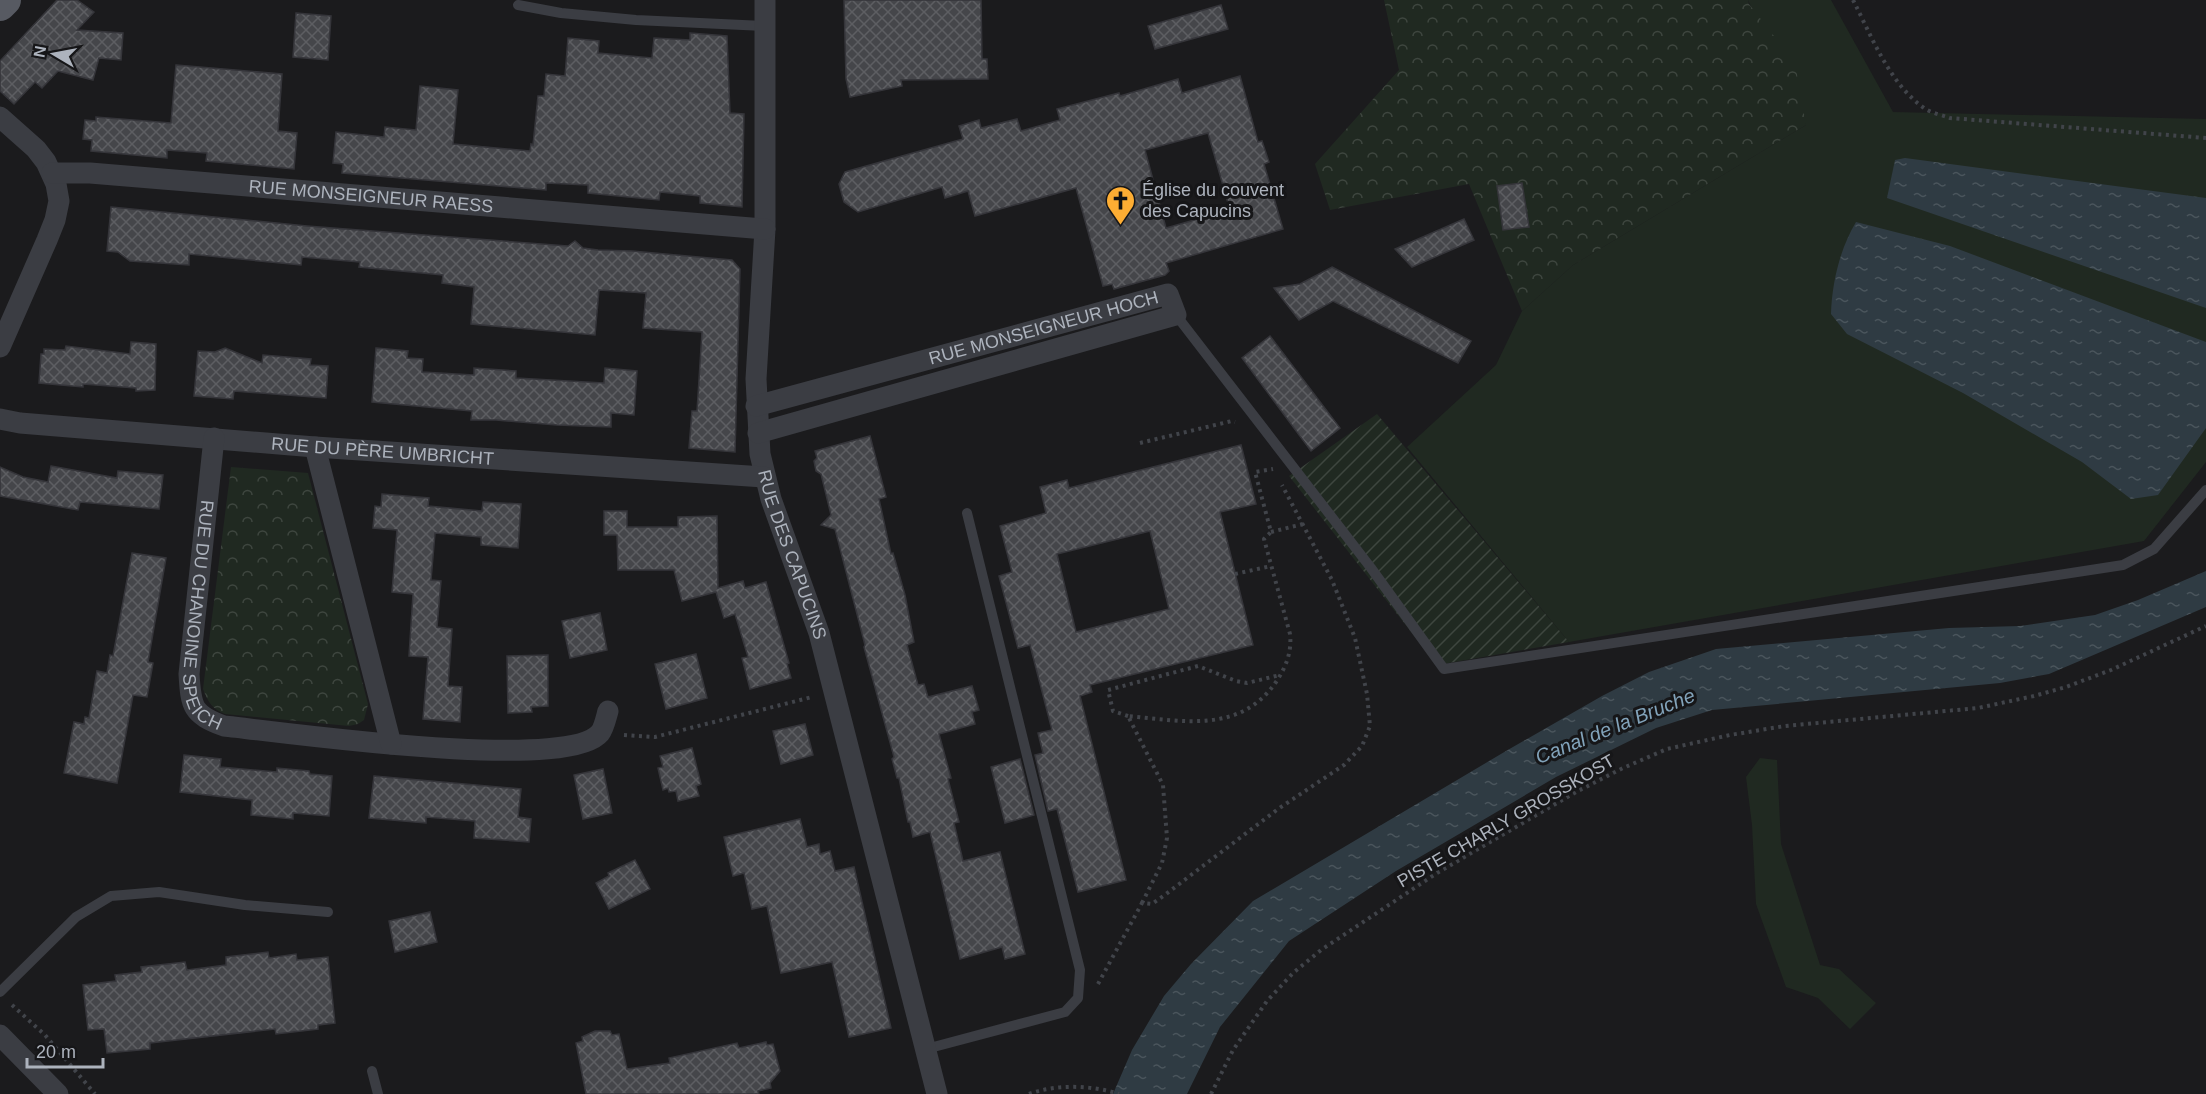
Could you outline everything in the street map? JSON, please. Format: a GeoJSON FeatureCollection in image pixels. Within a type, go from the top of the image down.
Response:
{"type":"FeatureCollection","features":[{"type":"Feature","properties":{"kind":"main road"},"geometry":{"type":"LineString","coordinates":[[0,5],[4,0]]}},
{"type":"Feature","properties":{"kind":"street","name":"RUE DES CAPUCINS"},"geometry":{"type":"LineString","coordinates":[[765,0],[765,229],[756,406],[764,477],[819,633],[937,1094]]}},
{"type":"Feature","properties":{"kind":"street"},"geometry":{"type":"LineString","coordinates":[[0,117],[36,149],[52,173],[59,201],[55,220],[0,347]]}},
{"type":"Feature","properties":{"kind":"street","name":"RUE MONSEIGNEUR RAESS"},"geometry":{"type":"LineString","coordinates":[[52,173],[90,173],[765,229]]}},
{"type":"Feature","properties":{"kind":"street","name":"RUE MONSEIGNEUR HOCH"},"geometry":{"type":"LineString","coordinates":[[756,406],[1168,294],[1176,315],[758,433]]}},
{"type":"Feature","properties":{"kind":"street","name":"RUE DU PÈRE UMBRICHT"},"geometry":{"type":"LineString","coordinates":[[0,419],[20,423],[315,447],[764,477]]}},
{"type":"Feature","properties":{"kind":"street","name":"RUE DU CHANOINE SPEICH"},"geometry":{"type":"LineString","coordinates":[[214,438],[189,674],[190,695],[195,708],[205,719],[224,726],[465,750],[556,748],[583,742],[599,733]]}},
{"type":"Feature","properties":{"kind":"street"},"geometry":{"type":"LineString","coordinates":[[315,447],[391,744]]}},
{"type":"Feature","properties":{"kind":"street"},"geometry":{"type":"LineString","coordinates":[[599,733],[608,711]]}},
{"type":"Feature","properties":{"kind":"street"},"geometry":{"type":"LineString","coordinates":[[0,1035],[58,1094]]}},
{"type":"Feature","properties":{"kind":"lane"},"geometry":{"type":"LineString","coordinates":[[518,5],[561,13],[636,20],[766,26]]}},
{"type":"Feature","properties":{"kind":"lane"},"geometry":{"type":"LineString","coordinates":[[1176,315],[1371,568],[1444,669],[2122,565],[2154,549],[2206,490]]}},
{"type":"Feature","properties":{"kind":"lane"},"geometry":{"type":"LineString","coordinates":[[926,1049],[1065,1012],[1078,998],[1080,970],[967,513]]}},
{"type":"Feature","properties":{"kind":"lane"},"geometry":{"type":"LineString","coordinates":[[4,997],[76,917],[111,896],[159,892],[245,905],[328,912]]}},
{"type":"Feature","properties":{"kind":"lane"},"geometry":{"type":"LineString","coordinates":[[372,1071],[378,1094]]}},
{"type":"Feature","properties":{"kind":"path"},"geometry":{"type":"LineString","coordinates":[[1853,0],[1887,65],[1925,109],[1950,118],[2206,138]]}},
{"type":"Feature","properties":{"kind":"path"},"geometry":{"type":"LineString","coordinates":[[1140,443],[1232,421],[1238,424]]}},
{"type":"Feature","properties":{"kind":"path"},"geometry":{"type":"LineString","coordinates":[[1142,903],[1152,903],[1166,894],[1278,809],[1344,765],[1362,746],[1370,726],[1367,694],[1355,638],[1332,580],[1267,460]]}},
{"type":"Feature","properties":{"kind":"path"},"geometry":{"type":"LineString","coordinates":[[1271,532],[1255,472],[1273,469]]}},
{"type":"Feature","properties":{"kind":"path"},"geometry":{"type":"LineString","coordinates":[[1281,675],[1247,683],[1198,666],[1108,690],[1113,711],[1128,716],[1196,722],[1222,719],[1246,711],[1266,696],[1281,675],[1292,648],[1264,539],[1271,532],[1303,524]]}},
{"type":"Feature","properties":{"kind":"path"},"geometry":{"type":"LineString","coordinates":[[1235,574],[1271,566]]}},
{"type":"Feature","properties":{"kind":"path","name":"PISTE CHARLY GROSSKOST"},"geometry":{"type":"LineString","coordinates":[[1211,1094],[1233,1050],[1252,1020],[1293,973],[1322,950],[1437,873],[1576,792],[1623,768],[1667,749],[1730,735],[1785,726],[1978,708],[2034,696],[2111,670],[2206,626]]}},
{"type":"Feature","properties":{"kind":"path"},"geometry":{"type":"LineString","coordinates":[[599,733],[655,737],[834,691]]}},
{"type":"Feature","properties":{"kind":"path"},"geometry":{"type":"LineString","coordinates":[[1078,998],[1094,991],[1162,863],[1167,838],[1163,785],[1128,716]]}},
{"type":"Feature","properties":{"kind":"path"},"geometry":{"type":"LineString","coordinates":[[4,997],[45,1035],[95,1094]]}},
{"type":"Feature","properties":{"kind":"path"},"geometry":{"type":"LineString","coordinates":[[1029,1094],[1070,1087],[1108,1090],[1119,1094]]}},
{"type":"Feature","properties":{"kind":"green space"},"geometry":{"type":"Polygon","coordinates":[[[1384,0],[1748,0],[1795,63],[1806,125],[1573,265],[1522,311],[1469,184],[1330,210],[1315,164],[1399,70],[1384,0]]]}},
{"type":"Feature","properties":{"kind":"green space"},"geometry":{"type":"Polygon","coordinates":[[[1748,0],[1831,0],[1893,112],[2206,119],[2206,462],[2144,541],[1569,642],[1407,447],[1496,365],[1522,311],[1573,265],[1806,125],[1748,0]]]}},
{"type":"Feature","properties":{"kind":"green space"},"geometry":{"type":"Polygon","coordinates":[[[1377,414],[1569,642],[1437,665],[1289,476],[1377,414]]]}},
{"type":"Feature","properties":{"kind":"green space"},"geometry":{"type":"Polygon","coordinates":[[[231,467],[308,473],[368,704],[364,720],[358,724],[349,726],[225,714],[214,707],[207,698],[203,689],[231,467]]]}},
{"type":"Feature","properties":{"kind":"green space"},"geometry":{"type":"Polygon","coordinates":[[[1760,758],[1777,760],[1781,844],[1820,965],[1839,969],[1876,1003],[1850,1029],[1818,998],[1786,987],[1756,904],[1752,825],[1746,777],[1760,758]]]}},
{"type":"Feature","properties":{"kind":"water"},"geometry":{"type":"Polygon","coordinates":[[[1905,158],[2206,198],[2206,308],[1887,198],[1895,160],[1905,158]]]}},
{"type":"Feature","properties":{"kind":"water"},"geometry":{"type":"Polygon","coordinates":[[[1856,222],[1950,246],[2206,342],[2206,428],[2158,495],[2131,499],[2082,462],[1963,393],[1847,334],[1831,314],[1835,278],[1841,255],[1856,222]]]}},
{"type":"Feature","properties":{"kind":"water","name":"Canal de la Bruche"},"geometry":{"type":"Polygon","coordinates":[[[2206,571],[2206,607],[2049,674],[2000,683],[1712,710],[1656,728],[1556,777],[1396,871],[1289,941],[1220,1027],[1187,1094],[1113,1094],[1132,1050],[1164,996],[1191,964],[1253,901],[1506,751],[1649,672],[1716,649],[1949,628],[2020,626],[2095,615],[2138,600],[2206,571]]]}},
{"type":"Feature","properties":{"kind":"building"},"geometry":{"type":"Polygon","coordinates":[[[57,0],[77,0],[94,12],[77,30],[123,33],[121,60],[99,58],[93,80],[58,71],[42,88],[35,82],[14,104],[0,91],[0,61],[57,0]]]}},
{"type":"Feature","properties":{"kind":"building"},"geometry":{"type":"Polygon","coordinates":[[[844,0],[981,0],[982,59],[987,59],[988,79],[901,80],[902,86],[850,97],[846,79],[844,0]]]}},
{"type":"Feature","properties":{"kind":"building"},"geometry":{"type":"Polygon","coordinates":[[[1221,5],[1228,29],[1155,49],[1148,26],[1221,5]]]}},
{"type":"Feature","properties":{"kind":"building"},"geometry":{"type":"Polygon","coordinates":[[[296,13],[331,16],[328,60],[293,57],[296,13]]]}},
{"type":"Feature","properties":{"kind":"building"},"geometry":{"type":"Polygon","coordinates":[[[690,33],[727,36],[730,113],[744,114],[742,207],[700,203],[700,196],[660,192],[659,200],[588,193],[588,185],[546,183],[546,190],[342,173],[343,164],[333,163],[336,132],[384,137],[385,127],[416,130],[420,86],[458,90],[453,144],[530,151],[531,144],[533,145],[538,96],[544,96],[546,74],[565,76],[568,38],[599,41],[598,53],[652,58],[654,38],[690,40],[690,33]]]}},
{"type":"Feature","properties":{"kind":"building"},"geometry":{"type":"Polygon","coordinates":[[[176,65],[282,74],[278,131],[297,133],[294,169],[206,161],[207,153],[167,150],[167,158],[91,151],[92,140],[83,139],[85,120],[96,121],[96,117],[171,123],[176,65]]]}},
{"type":"Feature","properties":{"kind":"building"},"geometry":{"type":"Polygon","coordinates":[[[1240,76],[1258,142],[1262,141],[1269,162],[1264,164],[1283,229],[1166,263],[1169,271],[1165,275],[1114,289],[1112,284],[1103,286],[1076,188],[975,216],[968,191],[945,198],[942,187],[858,212],[844,202],[839,184],[845,172],[963,139],[959,126],[979,120],[981,128],[1017,119],[1021,131],[1060,120],[1057,109],[1119,93],[1120,96],[1178,79],[1182,93],[1240,76]],[[1208,133],[1145,150],[1166,228],[1230,210],[1208,133]]]}},
{"type":"Feature","properties":{"kind":"building"},"geometry":{"type":"Polygon","coordinates":[[[1522,183],[1529,227],[1503,230],[1497,186],[1522,183]]]}},
{"type":"Feature","properties":{"kind":"building"},"geometry":{"type":"Polygon","coordinates":[[[111,207],[307,226],[568,246],[575,241],[583,248],[598,250],[732,260],[740,269],[735,452],[689,448],[692,411],[697,411],[702,332],[643,328],[646,293],[599,290],[595,335],[471,324],[474,287],[442,283],[443,275],[359,267],[360,262],[302,257],[301,265],[189,254],[189,265],[130,261],[118,252],[107,251],[111,207]]]}},
{"type":"Feature","properties":{"kind":"building"},"geometry":{"type":"Polygon","coordinates":[[[1464,219],[1474,240],[1412,267],[1395,249],[1464,219]]]}},
{"type":"Feature","properties":{"kind":"building"},"geometry":{"type":"Polygon","coordinates":[[[1332,267],[1471,341],[1458,363],[1333,301],[1299,320],[1274,288],[1300,284],[1332,267]]]}},
{"type":"Feature","properties":{"kind":"building"},"geometry":{"type":"Polygon","coordinates":[[[1270,336],[1340,428],[1311,451],[1242,358],[1270,336]]]}},
{"type":"Feature","properties":{"kind":"building"},"geometry":{"type":"Polygon","coordinates":[[[131,342],[156,344],[155,390],[136,391],[136,388],[39,383],[41,354],[44,354],[44,349],[65,350],[66,346],[130,354],[131,342]]]}},
{"type":"Feature","properties":{"kind":"building"},"geometry":{"type":"Polygon","coordinates":[[[225,348],[262,363],[263,355],[311,359],[310,365],[328,366],[326,398],[234,391],[233,399],[194,396],[198,351],[215,352],[225,348]]]}},
{"type":"Feature","properties":{"kind":"building"},"geometry":{"type":"Polygon","coordinates":[[[376,348],[408,351],[407,358],[423,359],[422,372],[474,375],[474,368],[516,371],[516,378],[604,383],[605,368],[637,371],[634,415],[611,413],[611,427],[557,425],[471,420],[472,411],[372,402],[376,348]]]}},
{"type":"Feature","properties":{"kind":"building"},"geometry":{"type":"Polygon","coordinates":[[[870,436],[886,497],[879,499],[891,554],[893,553],[905,595],[914,642],[907,645],[918,685],[924,684],[928,697],[972,686],[979,710],[972,712],[975,724],[939,734],[951,778],[948,779],[959,822],[954,823],[963,861],[1000,852],[1025,954],[1005,959],[1002,947],[960,959],[930,832],[913,837],[910,822],[908,822],[899,778],[897,778],[892,759],[894,757],[835,529],[821,525],[831,515],[821,474],[816,471],[814,461],[817,458],[815,451],[870,436]]]}},
{"type":"Feature","properties":{"kind":"building"},"geometry":{"type":"Polygon","coordinates":[[[1241,445],[1256,504],[1220,512],[1253,645],[1090,685],[1092,692],[1080,696],[1126,880],[1078,892],[1057,809],[1048,811],[1035,755],[1043,753],[1038,733],[1052,730],[1030,645],[1018,648],[999,576],[1012,572],[1000,526],[1046,513],[1040,487],[1067,480],[1069,488],[1241,445]],[[1150,531],[1057,554],[1076,632],[1169,609],[1150,531]]]}},
{"type":"Feature","properties":{"kind":"building"},"geometry":{"type":"Polygon","coordinates":[[[51,466],[117,478],[118,471],[163,475],[159,509],[80,502],[78,510],[0,496],[0,467],[23,477],[48,482],[51,466]]]}},
{"type":"Feature","properties":{"kind":"building"},"geometry":{"type":"Polygon","coordinates":[[[382,494],[429,498],[428,506],[482,511],[483,502],[521,504],[518,548],[481,545],[481,537],[435,533],[431,580],[441,581],[437,627],[452,629],[448,686],[462,687],[460,722],[423,719],[428,657],[409,656],[413,594],[392,592],[397,530],[373,528],[375,506],[381,507],[382,494]]]}},
{"type":"Feature","properties":{"kind":"building"},"geometry":{"type":"Polygon","coordinates":[[[604,511],[627,511],[627,527],[678,527],[678,517],[717,516],[718,588],[743,581],[745,588],[766,582],[789,663],[787,664],[791,678],[750,689],[742,658],[748,657],[735,614],[724,618],[716,592],[682,601],[674,570],[618,570],[617,535],[604,535],[604,511]]]}},
{"type":"Feature","properties":{"kind":"building"},"geometry":{"type":"Polygon","coordinates":[[[132,553],[166,558],[148,662],[153,663],[147,697],[133,695],[117,783],[64,773],[74,722],[84,724],[85,717],[89,718],[97,671],[107,673],[110,655],[113,656],[132,553]]]}},
{"type":"Feature","properties":{"kind":"building"},"geometry":{"type":"Polygon","coordinates":[[[600,613],[607,650],[570,658],[562,621],[600,613]]]}},
{"type":"Feature","properties":{"kind":"building"},"geometry":{"type":"Polygon","coordinates":[[[696,654],[707,698],[666,709],[655,664],[696,654]]]}},
{"type":"Feature","properties":{"kind":"building"},"geometry":{"type":"Polygon","coordinates":[[[548,655],[548,706],[531,707],[532,712],[508,713],[507,656],[548,655]]]}},
{"type":"Feature","properties":{"kind":"building"},"geometry":{"type":"Polygon","coordinates":[[[805,724],[813,755],[781,764],[773,731],[805,724]]]}},
{"type":"Feature","properties":{"kind":"building"},"geometry":{"type":"Polygon","coordinates":[[[692,748],[701,784],[696,786],[699,796],[678,801],[676,791],[669,792],[668,788],[663,790],[658,768],[663,767],[660,756],[692,748]]]}},
{"type":"Feature","properties":{"kind":"building"},"geometry":{"type":"Polygon","coordinates":[[[184,755],[221,759],[220,767],[277,772],[277,768],[332,776],[329,816],[293,813],[293,819],[251,815],[252,800],[180,792],[184,755]]]}},
{"type":"Feature","properties":{"kind":"building"},"geometry":{"type":"Polygon","coordinates":[[[1020,759],[1034,815],[1005,823],[991,767],[1020,759]]]}},
{"type":"Feature","properties":{"kind":"building"},"geometry":{"type":"Polygon","coordinates":[[[603,769],[612,813],[583,819],[574,775],[603,769]]]}},
{"type":"Feature","properties":{"kind":"building"},"geometry":{"type":"Polygon","coordinates":[[[374,776],[521,789],[518,817],[531,819],[529,842],[474,838],[475,821],[426,817],[426,823],[369,818],[374,776]]]}},
{"type":"Feature","properties":{"kind":"building"},"geometry":{"type":"Polygon","coordinates":[[[800,819],[807,847],[819,844],[820,854],[830,851],[835,871],[854,867],[891,1028],[849,1037],[832,962],[781,973],[767,906],[752,909],[744,873],[733,876],[724,837],[800,819]]]}},
{"type":"Feature","properties":{"kind":"building"},"geometry":{"type":"Polygon","coordinates":[[[635,860],[650,889],[609,909],[596,883],[609,876],[608,873],[635,860]]]}},
{"type":"Feature","properties":{"kind":"building"},"geometry":{"type":"Polygon","coordinates":[[[430,912],[437,942],[395,952],[389,921],[430,912]]]}},
{"type":"Feature","properties":{"kind":"building"},"geometry":{"type":"Polygon","coordinates":[[[268,952],[269,958],[296,954],[297,960],[328,957],[335,1023],[318,1025],[318,1029],[276,1034],[275,1029],[150,1043],[150,1049],[107,1053],[104,1029],[88,1030],[83,985],[116,981],[115,975],[142,972],[141,967],[185,962],[187,970],[226,965],[226,957],[268,952]]]}},
{"type":"Feature","properties":{"kind":"building"},"geometry":{"type":"Polygon","coordinates":[[[595,1031],[610,1031],[612,1035],[619,1034],[627,1069],[670,1063],[669,1058],[737,1043],[739,1048],[766,1042],[767,1045],[773,1044],[780,1071],[770,1083],[771,1088],[758,1091],[759,1094],[586,1094],[576,1043],[583,1041],[582,1037],[595,1031]]]}},
{"type":"Feature","properties":{"kind":"place","name":"Église du couvent des Capucins"},"geometry":{"type":"Point","coordinates":[1121,226]}}]}
